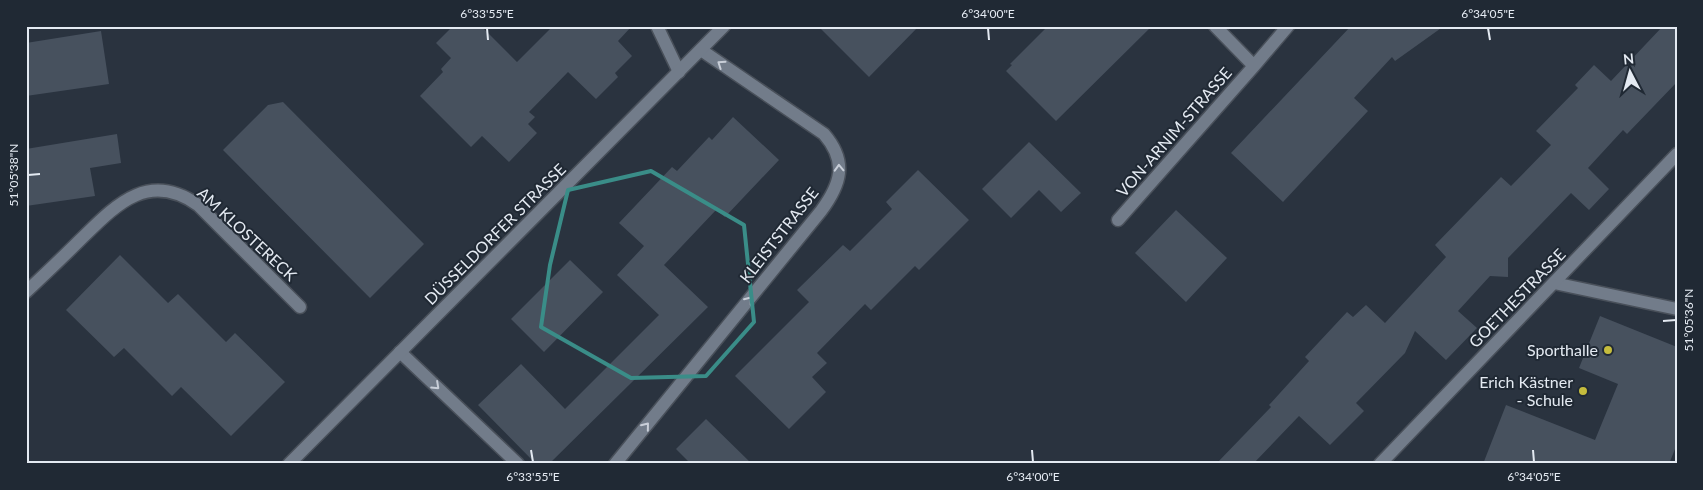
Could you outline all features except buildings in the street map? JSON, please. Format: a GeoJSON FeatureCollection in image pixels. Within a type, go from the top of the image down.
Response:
{"type":"FeatureCollection","features":[{"type":"Feature","properties":{"kind":"street"},"geometry":{"type":"LineString","coordinates":[[657,26],[679,72]]}},
{"type":"Feature","properties":{"kind":"street","name":"DÜSSELDORFER STRASSE"},"geometry":{"type":"LineString","coordinates":[[289,464],[724,26]]}},
{"type":"Feature","properties":{"kind":"street","name":"VON-ARNIM-STRASSE"},"geometry":{"type":"LineString","coordinates":[[1215,26],[1254,66]]}},
{"type":"Feature","properties":{"kind":"street","name":"VON-ARNIM-STRASSE"},"geometry":{"type":"LineString","coordinates":[[1118,220],[1288,26]]}},
{"type":"Feature","properties":{"kind":"street","name":"KLEISTSTRASSE"},"geometry":{"type":"LineString","coordinates":[[616,464],[821,211],[835,190],[839,178],[840,165],[838,159],[834,148],[824,134],[701,50]]}},
{"type":"Feature","properties":{"kind":"street","name":"GOETHESTRASSE"},"geometry":{"type":"LineString","coordinates":[[1380,464],[1677,154]]}},
{"type":"Feature","properties":{"kind":"street","name":"AM KLOSTERECK"},"geometry":{"type":"LineString","coordinates":[[26,292],[112,208],[133,195],[156,190],[187,197],[198,205],[300,307]]}},
{"type":"Feature","properties":{"kind":"street"},"geometry":{"type":"LineString","coordinates":[[1554,283],[1677,309]]}},
{"type":"Feature","properties":{"kind":"street"},"geometry":{"type":"LineString","coordinates":[[400,352],[518,464]]}},
{"type":"Feature","properties":{"kind":"highlighted area"},"geometry":{"type":"Polygon","coordinates":[[[651,171],[744,225],[754,322],[706,376],[631,378],[541,327],[550,265],[568,190],[651,171]]]}},
{"type":"Feature","properties":{"kind":"place","name":"Sporthalle"},"geometry":{"type":"Point","coordinates":[1608,350]}},
{"type":"Feature","properties":{"kind":"place","name":"Erich Kästner - Schule"},"geometry":{"type":"Point","coordinates":[1583,391]}}]}
